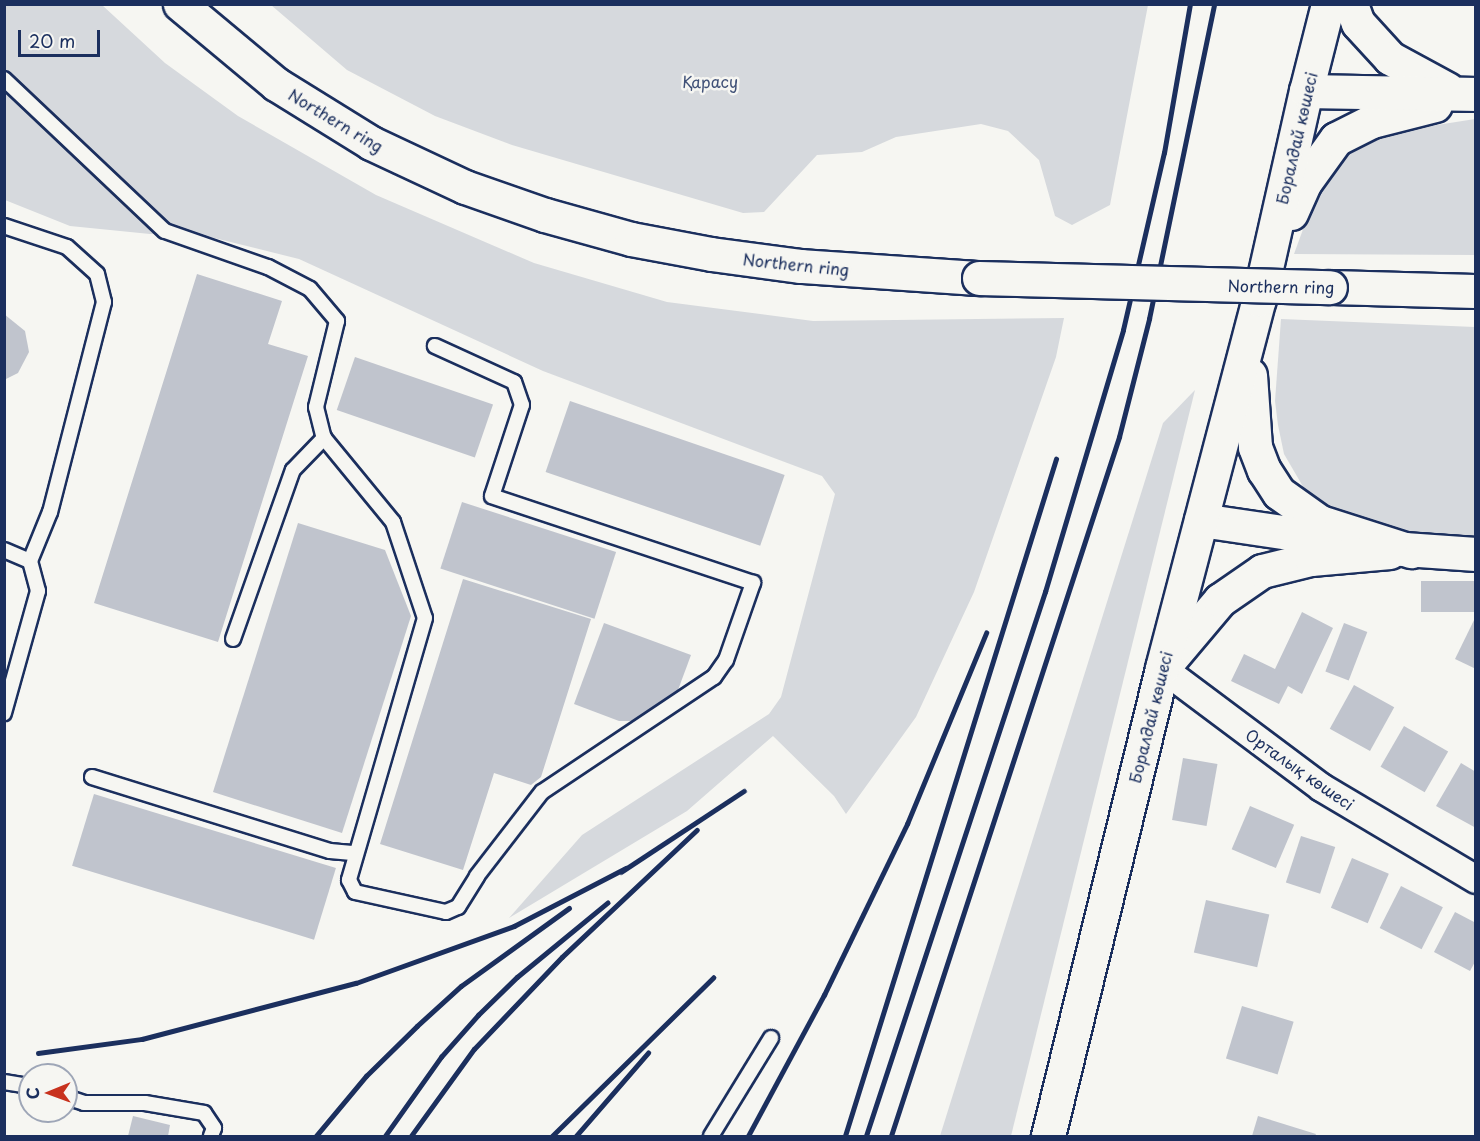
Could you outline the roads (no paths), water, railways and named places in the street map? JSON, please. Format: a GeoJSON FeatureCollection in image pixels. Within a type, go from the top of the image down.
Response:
{"type":"FeatureCollection","features":[{"type":"Feature","properties":{"kind":"main road","name":"Northern ring"},"geometry":{"type":"LineString","coordinates":[[180,4],[276,84],[371,143],[465,187],[545,215],[631,239],[723,256],[801,266],[979,278],[1476,291]]}},
{"type":"Feature","properties":{"kind":"main road","name":"Боралдай көшесі"},"geometry":{"type":"LineString","coordinates":[[1048,1137],[1162,668],[1262,285],[1328,4]]}},
{"type":"Feature","properties":{"kind":"main road"},"geometry":{"type":"LineString","coordinates":[[1351,4],[1358,23],[1390,58],[1441,87],[1476,94]]}},
{"type":"Feature","properties":{"kind":"main road"},"geometry":{"type":"LineString","coordinates":[[1306,91],[1476,94]]}},
{"type":"Feature","properties":{"kind":"main road"},"geometry":{"type":"LineString","coordinates":[[1411,551],[1304,514],[1279,493],[1264,470],[1255,447],[1250,410],[1262,285],[1305,182],[1336,139],[1372,121],[1476,94]]}},
{"type":"Feature","properties":{"kind":"main road"},"geometry":{"type":"LineString","coordinates":[[1366,287],[1476,308]]}},
{"type":"Feature","properties":{"kind":"main road"},"geometry":{"type":"LineString","coordinates":[[1201,520],[1411,551],[1476,554]]}},
{"type":"Feature","properties":{"kind":"main road"},"geometry":{"type":"LineString","coordinates":[[1162,668],[1220,600],[1262,571],[1311,559],[1411,551]]}},
{"type":"Feature","properties":{"kind":"street","name":"Орталық көшесі"},"geometry":{"type":"LineString","coordinates":[[1162,668],[1321,787],[1476,879]]}},
{"type":"Feature","properties":{"kind":"lane"},"geometry":{"type":"LineString","coordinates":[[4,79],[165,231],[268,267],[310,289],[337,321],[316,407],[324,438],[393,522],[425,618],[349,880],[356,892],[446,912],[458,907],[477,876],[542,792],[714,677],[726,660],[753,583],[492,496],[522,405],[514,382],[435,346]]}},
{"type":"Feature","properties":{"kind":"lane"},"geometry":{"type":"LineString","coordinates":[[4,226],[67,247],[97,274],[105,302],[50,512],[30,561],[38,591],[4,713]]}},
{"type":"Feature","properties":{"kind":"lane"},"geometry":{"type":"LineString","coordinates":[[232,639],[293,470],[324,438]]}},
{"type":"Feature","properties":{"kind":"lane"},"geometry":{"type":"LineString","coordinates":[[4,549],[30,561]]}},
{"type":"Feature","properties":{"kind":"lane"},"geometry":{"type":"LineString","coordinates":[[92,777],[330,851],[355,853]]}},
{"type":"Feature","properties":{"kind":"lane"},"geometry":{"type":"LineString","coordinates":[[711,1137],[771,1038]]}},
{"type":"Feature","properties":{"kind":"lane"},"geometry":{"type":"LineString","coordinates":[[78,1101],[84,1103],[145,1103],[204,1113],[214,1128],[211,1137]]}},
{"type":"Feature","properties":{"kind":"railway"},"geometry":{"type":"LineString","coordinates":[[866,1136],[1045,592],[1123,330],[1164,153],[1190,4]]}},
{"type":"Feature","properties":{"kind":"railway"},"geometry":{"type":"LineString","coordinates":[[891,1136],[1119,437],[1149,319],[1214,4]]}},
{"type":"Feature","properties":{"kind":"railway"},"geometry":{"type":"LineString","coordinates":[[845,1136],[1056,459]]}},
{"type":"Feature","properties":{"kind":"railway"},"geometry":{"type":"LineString","coordinates":[[748,1136],[824,995],[907,824],[986,633]]}},
{"type":"Feature","properties":{"kind":"railway"},"geometry":{"type":"LineString","coordinates":[[621,872],[744,791]]}},
{"type":"Feature","properties":{"kind":"railway"},"geometry":{"type":"LineString","coordinates":[[411,1136],[474,1049],[562,957],[697,830]]}},
{"type":"Feature","properties":{"kind":"railway"},"geometry":{"type":"LineString","coordinates":[[38,1053],[142,1039],[356,983],[514,926],[626,868]]}},
{"type":"Feature","properties":{"kind":"railway"},"geometry":{"type":"LineString","coordinates":[[385,1136],[441,1057],[478,1015],[517,977],[607,903]]}},
{"type":"Feature","properties":{"kind":"railway"},"geometry":{"type":"LineString","coordinates":[[316,1136],[366,1076],[461,986],[569,908]]}},
{"type":"Feature","properties":{"kind":"railway"},"geometry":{"type":"LineString","coordinates":[[552,1136],[713,978]]}},
{"type":"Feature","properties":{"kind":"railway"},"geometry":{"type":"LineString","coordinates":[[576,1136],[648,1053]]}},
{"type":"Feature","properties":{"kind":"park label","name":"Қарасу"},"geometry":{"type":"Point","coordinates":[710,81]}}]}
